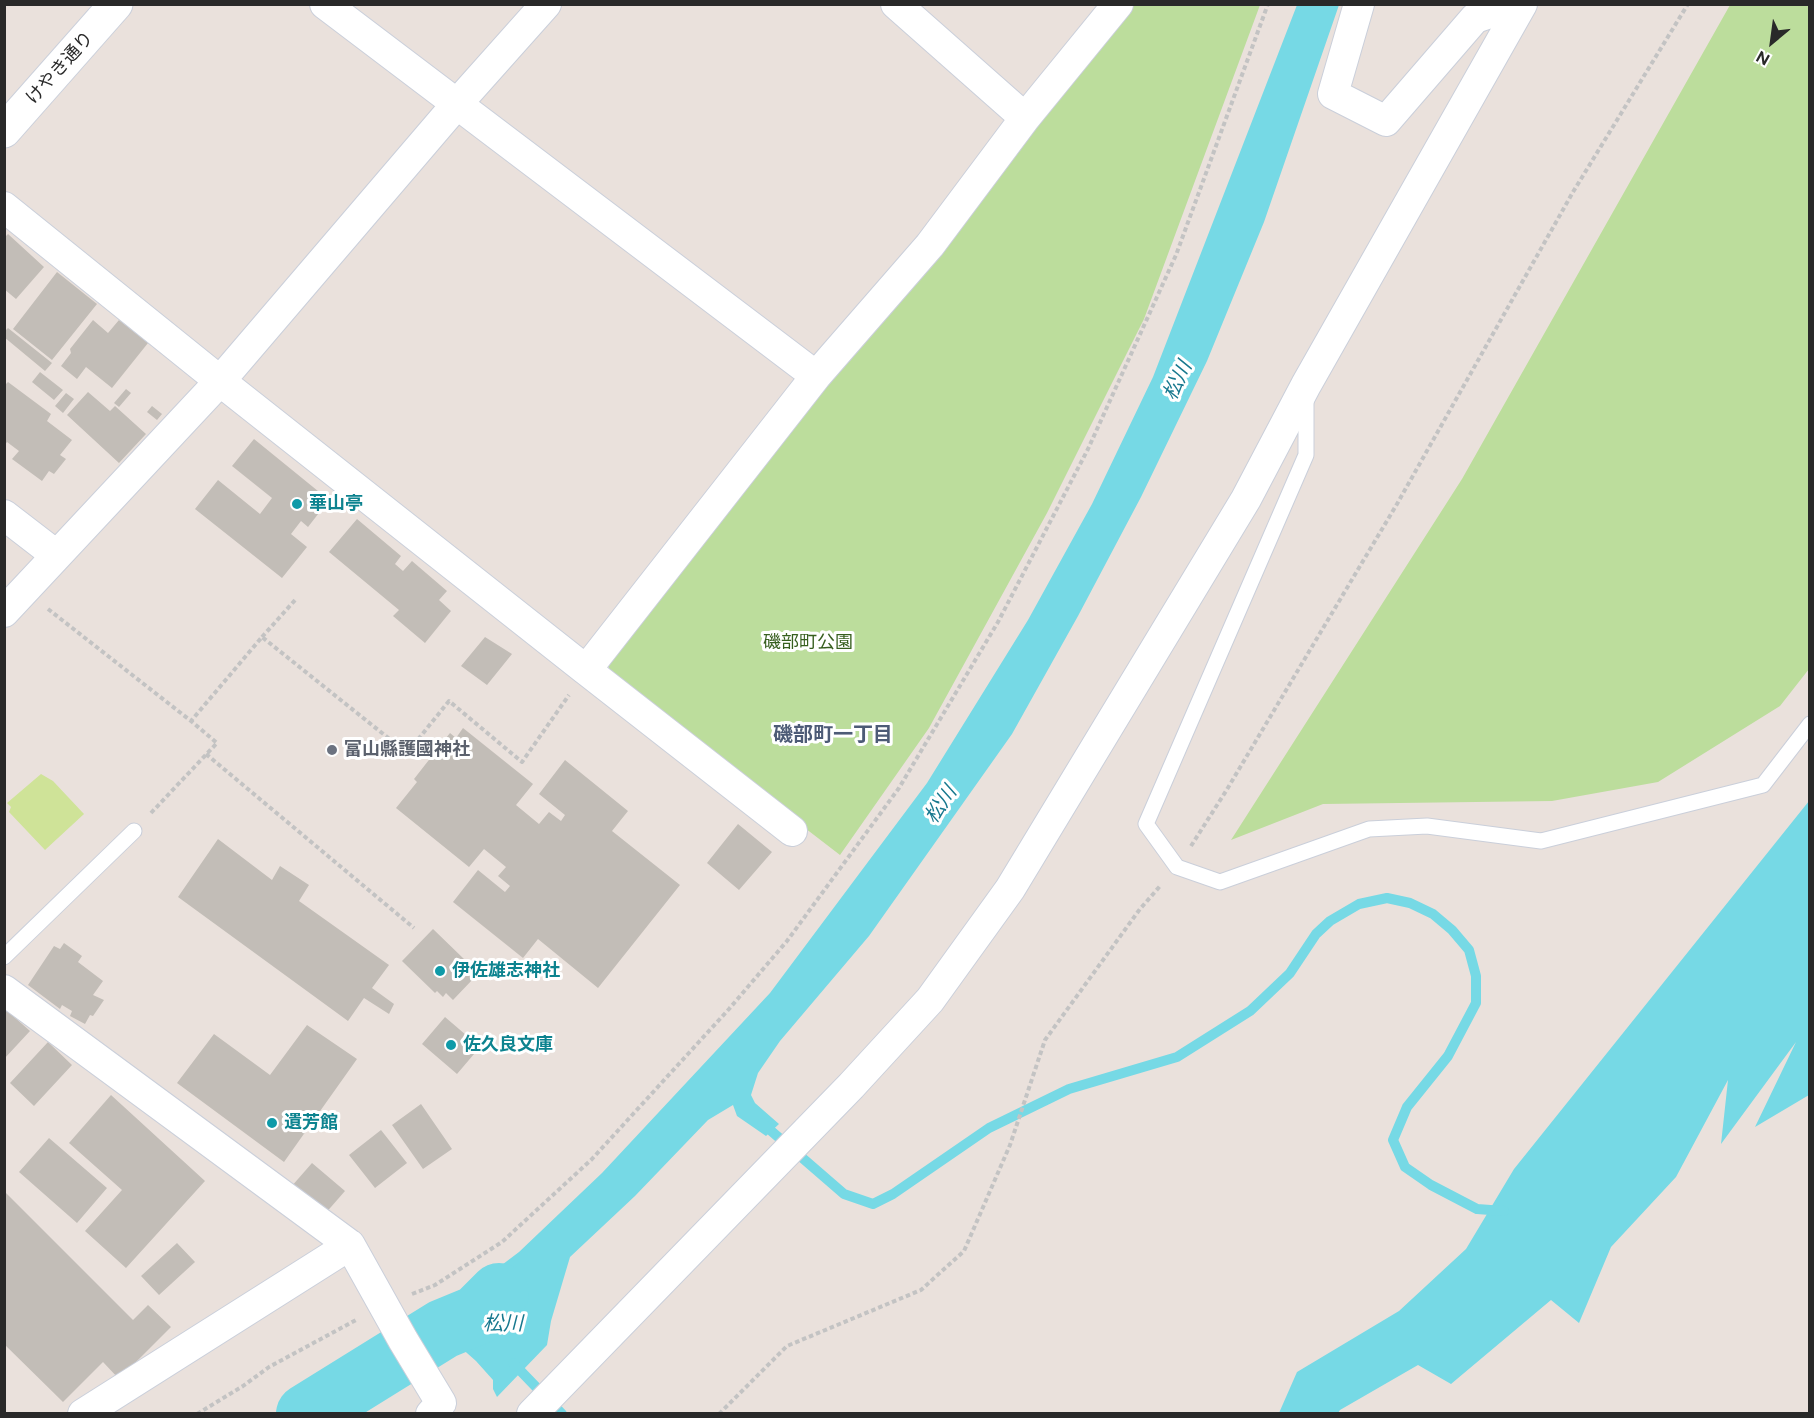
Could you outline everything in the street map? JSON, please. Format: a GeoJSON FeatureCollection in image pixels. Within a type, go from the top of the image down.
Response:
{"type":"FeatureCollection","features":[{"type":"Feature","properties":{"kind":"street","name":"けやき通り"},"geometry":{"type":"LineString","coordinates":[[4,131],[116,4]]}},
{"type":"Feature","properties":{"kind":"street"},"geometry":{"type":"LineString","coordinates":[[325,4],[816,376]]}},
{"type":"Feature","properties":{"kind":"street"},"geometry":{"type":"LineString","coordinates":[[11,593],[56,555],[220,381],[456,105],[546,4]]}},
{"type":"Feature","properties":{"kind":"street"},"geometry":{"type":"LineString","coordinates":[[896,4],[1025,118]]}},
{"type":"Feature","properties":{"kind":"street"},"geometry":{"type":"LineString","coordinates":[[586,670],[816,376],[930,245],[1025,118],[1118,4]]}},
{"type":"Feature","properties":{"kind":"street"},"geometry":{"type":"LineString","coordinates":[[1359,4],[1333,94],[1386,121],[1475,18],[1516,4]]}},
{"type":"Feature","properties":{"kind":"street"},"geometry":{"type":"LineString","coordinates":[[532,1413],[851,1086],[930,1000],[1010,889],[1246,499],[1306,385],[1522,4]]}},
{"type":"Feature","properties":{"kind":"street"},"geometry":{"type":"LineString","coordinates":[[4,207],[220,381],[792,831]]}},
{"type":"Feature","properties":{"kind":"street"},"geometry":{"type":"LineString","coordinates":[[4,515],[56,555]]}},
{"type":"Feature","properties":{"kind":"street"},"geometry":{"type":"LineString","coordinates":[[4,990],[350,1245],[441,1403],[431,1413]]}},
{"type":"Feature","properties":{"kind":"street"},"geometry":{"type":"LineString","coordinates":[[83,1413],[350,1245]]}},
{"type":"Feature","properties":{"kind":"lane"},"geometry":{"type":"LineString","coordinates":[[1306,385],[1306,455],[1146,824],[1177,867],[1220,882],[1369,829],[1427,826],[1541,841],[1763,785],[1809,724]]}},
{"type":"Feature","properties":{"kind":"lane"},"geometry":{"type":"LineString","coordinates":[[4,957],[134,831]]}},
{"type":"Feature","properties":{"kind":"path"},"geometry":{"type":"LineString","coordinates":[[197,1413],[243,1386],[269,1367],[384,1306],[435,1286],[502,1242],[592,1159],[729,1009],[787,941],[899,788],[998,622],[1088,449],[1176,255],[1268,4]]}},
{"type":"Feature","properties":{"kind":"path"},"geometry":{"type":"LineString","coordinates":[[719,1413],[787,1346],[921,1290],[964,1251],[1010,1144],[1045,1040],[1140,909],[1177,867],[1226,791],[1397,504],[1573,192],[1688,4]]}},
{"type":"Feature","properties":{"kind":"path"},"geometry":{"type":"LineString","coordinates":[[11,593],[191,721],[217,743],[134,831]]}},
{"type":"Feature","properties":{"kind":"path"},"geometry":{"type":"LineString","coordinates":[[191,721],[296,599]]}},
{"type":"Feature","properties":{"kind":"path"},"geometry":{"type":"LineString","coordinates":[[262,637],[407,753],[449,701],[522,762],[586,670]]}},
{"type":"Feature","properties":{"kind":"path"},"geometry":{"type":"LineString","coordinates":[[206,754],[414,928]]}},
{"type":"Feature","properties":{"kind":"green space","name":"磯部町公園"},"geometry":{"type":"Polygon","coordinates":[[[1132,5],[1260,5],[1144,319],[1047,513],[929,728],[840,855],[610,678],[608,660],[1132,5]]]}},
{"type":"Feature","properties":{"kind":"green space"},"geometry":{"type":"Polygon","coordinates":[[[1730,5],[1809,5],[1809,669],[1780,706],[1658,782],[1552,801],[1323,804],[1231,840],[1462,479],[1730,5]]]}},
{"type":"Feature","properties":{"kind":"green space"},"geometry":{"type":"Polygon","coordinates":[[[41,774],[53,781],[84,814],[45,850],[9,812],[11,807],[7,803],[41,774]]]}},
{"type":"Feature","properties":{"kind":"water","name":"松川"},"geometry":{"type":"Polygon","coordinates":[[[1297,5],[1339,5],[1264,222],[1207,361],[1141,497],[1012,734],[869,936],[780,1041],[758,1073],[751,1095],[755,1103],[779,1124],[766,1136],[737,1116],[733,1105],[708,1120],[635,1196],[570,1257],[551,1321],[547,1345],[497,1397],[493,1389],[493,1380],[450,1338],[435,1345],[423,1327],[429,1324],[426,1314],[474,1286],[519,1252],[602,1173],[770,993],[927,783],[1028,620],[1092,504],[1153,377],[1297,5]]]}},
{"type":"Feature","properties":{"kind":"water"},"geometry":{"type":"Polygon","coordinates":[[[1809,801],[1809,1095],[1755,1127],[1796,1042],[1721,1144],[1728,1080],[1676,1177],[1611,1247],[1579,1323],[1551,1300],[1451,1384],[1418,1365],[1338,1413],[1279,1413],[1297,1372],[1399,1311],[1466,1249],[1514,1169],[1809,801]]]}},
{"type":"Feature","properties":{"kind":"water"},"geometry":{"type":"Polygon","coordinates":[[[395,1347],[404,1361],[385,1374],[387,1378],[333,1413],[282,1414],[374,1357],[380,1360],[395,1347]]]}},
{"type":"Feature","properties":{"kind":"building"},"geometry":{"type":"Polygon","coordinates":[[[8,234],[44,267],[16,299],[4,289],[4,238],[8,234]]]}},
{"type":"Feature","properties":{"kind":"building"},"geometry":{"type":"Polygon","coordinates":[[[57,272],[97,304],[52,360],[13,329],[57,272]]]}},
{"type":"Feature","properties":{"kind":"building"},"geometry":{"type":"Polygon","coordinates":[[[93,320],[108,333],[119,320],[148,343],[112,388],[86,367],[77,379],[61,366],[71,353],[70,349],[93,320]]]}},
{"type":"Feature","properties":{"kind":"building"},"geometry":{"type":"Polygon","coordinates":[[[8,328],[52,363],[45,371],[4,337],[4,332],[8,328]]]}},
{"type":"Feature","properties":{"kind":"building"},"geometry":{"type":"Polygon","coordinates":[[[40,372],[63,390],[54,400],[32,382],[40,372]]]}},
{"type":"Feature","properties":{"kind":"building"},"geometry":{"type":"Polygon","coordinates":[[[8,382],[51,414],[47,421],[72,440],[60,455],[66,459],[54,474],[49,471],[42,481],[12,459],[19,451],[7,442],[4,446],[4,386],[8,382]]]}},
{"type":"Feature","properties":{"kind":"building"},"geometry":{"type":"Polygon","coordinates":[[[126,389],[131,393],[119,407],[114,403],[126,389]]]}},
{"type":"Feature","properties":{"kind":"building"},"geometry":{"type":"Polygon","coordinates":[[[88,392],[110,411],[115,406],[146,434],[119,463],[67,415],[88,392]]]}},
{"type":"Feature","properties":{"kind":"building"},"geometry":{"type":"Polygon","coordinates":[[[66,393],[74,399],[63,413],[55,406],[66,393]]]}},
{"type":"Feature","properties":{"kind":"building"},"geometry":{"type":"Polygon","coordinates":[[[152,406],[162,414],[157,420],[147,412],[152,406]]]}},
{"type":"Feature","properties":{"kind":"building","name":"華山亭"},"geometry":{"type":"Polygon","coordinates":[[[254,439],[329,500],[308,527],[301,521],[291,534],[307,547],[282,578],[195,509],[218,480],[260,514],[272,498],[232,466],[254,439]]]}},
{"type":"Feature","properties":{"kind":"building"},"geometry":{"type":"Polygon","coordinates":[[[357,519],[401,556],[395,564],[403,571],[412,561],[447,591],[439,600],[451,611],[425,643],[393,616],[399,610],[329,552],[357,519]]]}},
{"type":"Feature","properties":{"kind":"building"},"geometry":{"type":"Polygon","coordinates":[[[485,637],[512,654],[487,685],[461,666],[485,637]]]}},
{"type":"Feature","properties":{"kind":"building","name":"富山縣護國神社"},"geometry":{"type":"Polygon","coordinates":[[[463,728],[533,784],[516,805],[539,824],[549,812],[561,821],[565,815],[539,794],[565,760],[628,811],[612,831],[680,885],[598,988],[538,939],[523,958],[453,902],[478,870],[505,892],[510,886],[498,876],[506,867],[484,849],[469,867],[396,808],[417,782],[414,779],[450,733],[456,738],[463,728]]]}},
{"type":"Feature","properties":{"kind":"building"},"geometry":{"type":"Polygon","coordinates":[[[738,824],[772,852],[739,890],[707,863],[738,824]]]}},
{"type":"Feature","properties":{"kind":"building"},"geometry":{"type":"Polygon","coordinates":[[[218,839],[272,880],[280,866],[309,885],[299,901],[389,965],[372,988],[394,1004],[389,1014],[364,998],[348,1021],[178,897],[218,839]]]}},
{"type":"Feature","properties":{"kind":"building","name":"伊佐雄志神社"},"geometry":{"type":"Polygon","coordinates":[[[433,929],[464,959],[459,964],[474,978],[453,1000],[446,993],[443,997],[437,991],[435,993],[402,961],[433,929]]]}},
{"type":"Feature","properties":{"kind":"building"},"geometry":{"type":"Polygon","coordinates":[[[64,943],[82,956],[78,962],[103,981],[93,995],[104,1000],[85,1024],[70,1016],[72,1011],[62,1005],[60,1009],[28,985],[54,946],[60,949],[64,943]]]}},
{"type":"Feature","properties":{"kind":"building"},"geometry":{"type":"Polygon","coordinates":[[[4,1008],[30,1031],[4,1059],[4,1008]]]}},
{"type":"Feature","properties":{"kind":"building","name":"佐久良文庫"},"geometry":{"type":"Polygon","coordinates":[[[445,1017],[480,1047],[457,1074],[422,1044],[445,1017]]]}},
{"type":"Feature","properties":{"kind":"building","name":"遺芳館"},"geometry":{"type":"Polygon","coordinates":[[[307,1025],[357,1059],[284,1162],[177,1083],[214,1034],[270,1075],[307,1025]]]}},
{"type":"Feature","properties":{"kind":"building"},"geometry":{"type":"Polygon","coordinates":[[[48,1042],[72,1065],[34,1106],[10,1083],[48,1042]]]}},
{"type":"Feature","properties":{"kind":"building"},"geometry":{"type":"Polygon","coordinates":[[[111,1095],[205,1181],[126,1268],[85,1231],[122,1190],[69,1143],[111,1095]]]}},
{"type":"Feature","properties":{"kind":"building"},"geometry":{"type":"Polygon","coordinates":[[[421,1104],[452,1149],[423,1169],[392,1125],[421,1104]]]}},
{"type":"Feature","properties":{"kind":"building"},"geometry":{"type":"Polygon","coordinates":[[[381,1130],[407,1163],[375,1188],[349,1155],[381,1130]]]}},
{"type":"Feature","properties":{"kind":"building"},"geometry":{"type":"Polygon","coordinates":[[[49,1138],[107,1188],[77,1223],[19,1172],[49,1138]]]}},
{"type":"Feature","properties":{"kind":"building"},"geometry":{"type":"Polygon","coordinates":[[[312,1163],[345,1191],[324,1215],[291,1187],[312,1163]]]}},
{"type":"Feature","properties":{"kind":"building"},"geometry":{"type":"Polygon","coordinates":[[[4,1191],[133,1320],[148,1305],[171,1327],[119,1379],[103,1362],[63,1402],[4,1344],[4,1191]]]}},
{"type":"Feature","properties":{"kind":"building"},"geometry":{"type":"Polygon","coordinates":[[[177,1243],[195,1262],[159,1295],[141,1276],[177,1243]]]}},
{"type":"Feature","properties":{"kind":"waterway"},"geometry":{"type":"LineString","coordinates":[[762,1123],[844,1194],[873,1204],[893,1194],[989,1128],[1069,1089],[1177,1057],[1250,1011],[1290,973],[1316,934],[1330,921],[1359,904],[1387,898],[1410,903],[1433,914],[1452,930],[1469,950],[1476,976],[1476,1003],[1448,1056],[1407,1107],[1393,1140],[1405,1167],[1431,1185],[1477,1209],[1504,1211]]}},
{"type":"Feature","properties":{"kind":"waterway","name":"松川"},"geometry":{"type":"LineString","coordinates":[[306,1414],[443,1329],[477,1315],[499,1293]]}},
{"type":"Feature","properties":{"kind":"waterway"},"geometry":{"type":"LineString","coordinates":[[513,1363],[562,1414]]}},
{"type":"Feature","properties":{"kind":"place","name":"華山亭"},"geometry":{"type":"Point","coordinates":[297,504]}},
{"type":"Feature","properties":{"kind":"place","name":"富山縣護國神社"},"geometry":{"type":"Point","coordinates":[332,750]}},
{"type":"Feature","properties":{"kind":"place","name":"伊佐雄志神社"},"geometry":{"type":"Point","coordinates":[440,971]}},
{"type":"Feature","properties":{"kind":"place","name":"佐久良文庫"},"geometry":{"type":"Point","coordinates":[451,1045]}},
{"type":"Feature","properties":{"kind":"place","name":"遺芳館"},"geometry":{"type":"Point","coordinates":[272,1123]}},
{"type":"Feature","properties":{"kind":"district","name":"磯部町一丁目"},"geometry":{"type":"Point","coordinates":[833,735]}}]}
